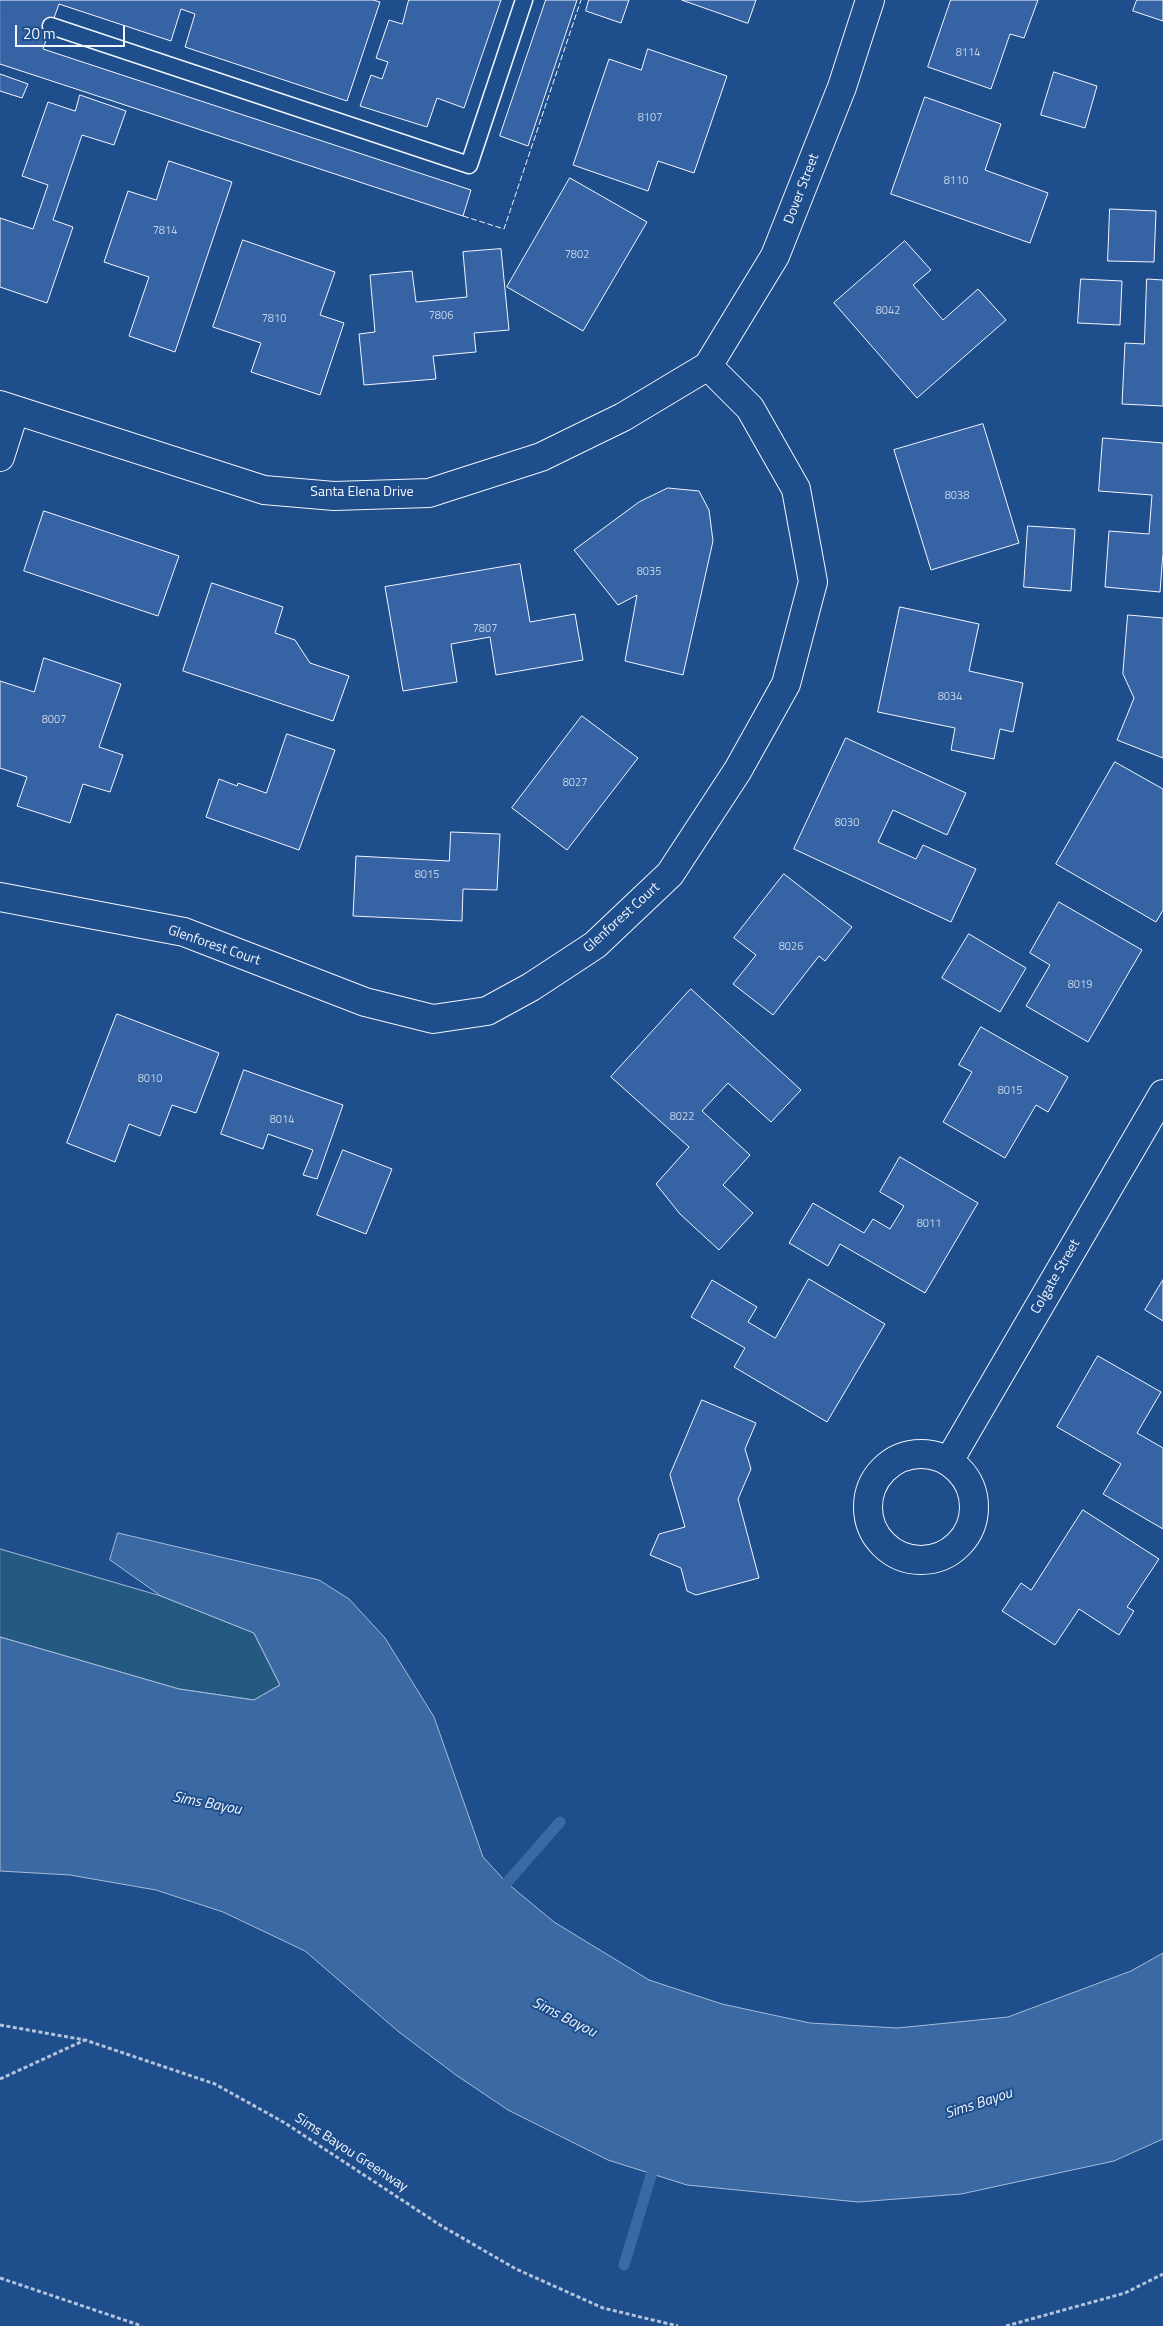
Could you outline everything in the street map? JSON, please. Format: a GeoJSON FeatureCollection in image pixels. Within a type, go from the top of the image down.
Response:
{"type":"FeatureCollection","features":[{"type":"Feature","properties":{"kind":"street","name":"Dover Street"},"geometry":{"type":"LineString","coordinates":[[708,366],[776,256],[842,87],[870,0]]}},
{"type":"Feature","properties":{"kind":"street","name":"Santa Elena Drive"},"geometry":{"type":"LineString","coordinates":[[8,408],[264,490],[334,496],[429,493],[541,457],[622,417],[708,366]]}},
{"type":"Feature","properties":{"kind":"street","name":"Glenforest Court"},"geometry":{"type":"LineString","coordinates":[[0,897],[184,932],[365,1002],[433,1018],[487,1011],[532,987],[595,946],[670,874],[738,770],[786,684],[813,582],[796,489],[750,408],[708,366]]}},
{"type":"Feature","properties":{"kind":"street"},"geometry":{"type":"LineString","coordinates":[[0,457],[8,408]]}},
{"type":"Feature","properties":{"kind":"street","name":"Colgate Street"},"geometry":{"type":"LineString","coordinates":[[949,1461],[1163,1094]]}},
{"type":"Feature","properties":{"kind":"lane"},"geometry":{"type":"LineString","coordinates":[[51,26],[469,165],[524,0]]}},
{"type":"Feature","properties":{"kind":"path","name":"Sims Bayou Greenway"},"geometry":{"type":"LineString","coordinates":[[0,2025],[85,2040],[215,2084],[285,2123],[440,2226],[516,2269],[603,2308],[678,2326]]}},
{"type":"Feature","properties":{"kind":"path"},"geometry":{"type":"LineString","coordinates":[[0,2079],[85,2040]]}},
{"type":"Feature","properties":{"kind":"path"},"geometry":{"type":"LineString","coordinates":[[1006,2326],[1125,2293],[1163,2274]]}},
{"type":"Feature","properties":{"kind":"path"},"geometry":{"type":"LineString","coordinates":[[0,2278],[142,2326]]}},
{"type":"Feature","properties":{"kind":"shaded area"},"geometry":{"type":"Polygon","coordinates":[[[0,1549],[161,1596],[254,1633],[280,1685],[254,1700],[179,1689],[0,1637],[0,1549]]]}},
{"type":"Feature","properties":{"kind":"water","name":"Sims Bayou"},"geometry":{"type":"Polygon","coordinates":[[[118,1533],[319,1580],[349,1599],[385,1638],[434,1717],[483,1857],[507,1883],[554,1922],[649,1980],[722,2004],[810,2023],[897,2028],[1008,2017],[1131,1971],[1163,1953],[1163,2139],[1114,2161],[961,2194],[858,2202],[687,2185],[608,2160],[508,2110],[456,2075],[399,2032],[305,1951],[223,1912],[156,1890],[70,1875],[0,1871],[0,1637],[179,1689],[254,1700],[280,1685],[254,1633],[161,1596],[110,1560],[118,1533]]]}},
{"type":"Feature","properties":{"kind":"building"},"geometry":{"type":"Polygon","coordinates":[[[0,0],[373,0],[380,2],[347,101],[185,47],[195,14],[181,9],[171,41],[59,4],[43,49],[471,190],[463,216],[0,64],[0,0]]]}},
{"type":"Feature","properties":{"kind":"building"},"geometry":{"type":"Polygon","coordinates":[[[409,0],[501,0],[464,108],[437,98],[427,127],[360,106],[371,75],[382,79],[388,62],[376,58],[389,20],[402,24],[409,0]]]}},
{"type":"Feature","properties":{"kind":"building"},"geometry":{"type":"Polygon","coordinates":[[[546,0],[577,0],[528,146],[500,136],[546,0]]]}},
{"type":"Feature","properties":{"kind":"building"},"geometry":{"type":"Polygon","coordinates":[[[589,0],[629,0],[621,23],[586,11],[589,0]]]}},
{"type":"Feature","properties":{"kind":"building"},"geometry":{"type":"Polygon","coordinates":[[[682,0],[756,0],[748,23],[682,0]]]}},
{"type":"Feature","properties":{"kind":"building"},"geometry":{"type":"Polygon","coordinates":[[[951,0],[1038,0],[1024,38],[1010,34],[991,89],[928,67],[951,0]]]}},
{"type":"Feature","properties":{"kind":"building"},"geometry":{"type":"Polygon","coordinates":[[[1137,0],[1163,0],[1163,21],[1133,11],[1137,0]]]}},
{"type":"Feature","properties":{"kind":"building"},"geometry":{"type":"Polygon","coordinates":[[[648,49],[727,76],[694,173],[658,161],[648,191],[573,165],[609,59],[641,70],[648,49]]]}},
{"type":"Feature","properties":{"kind":"building"},"geometry":{"type":"Polygon","coordinates":[[[1054,72],[1097,86],[1085,128],[1041,115],[1054,72]]]}},
{"type":"Feature","properties":{"kind":"building"},"geometry":{"type":"Polygon","coordinates":[[[0,74],[28,84],[22,98],[0,91],[0,74]]]}},
{"type":"Feature","properties":{"kind":"building"},"geometry":{"type":"Polygon","coordinates":[[[80,95],[126,111],[114,145],[82,135],[53,220],[73,227],[47,303],[0,287],[0,218],[33,229],[48,185],[22,176],[48,102],[75,111],[80,95]]]}},
{"type":"Feature","properties":{"kind":"building"},"geometry":{"type":"Polygon","coordinates":[[[925,97],[1001,124],[985,170],[1048,193],[1030,243],[891,194],[925,97]]]}},
{"type":"Feature","properties":{"kind":"building"},"geometry":{"type":"Polygon","coordinates":[[[169,161],[232,182],[175,352],[129,336],[149,277],[104,262],[128,191],[156,200],[169,161]]]}},
{"type":"Feature","properties":{"kind":"building"},"geometry":{"type":"Polygon","coordinates":[[[570,178],[647,222],[583,331],[507,287],[570,178]]]}},
{"type":"Feature","properties":{"kind":"building"},"geometry":{"type":"Polygon","coordinates":[[[1110,209],[1156,211],[1154,262],[1108,261],[1110,209]]]}},
{"type":"Feature","properties":{"kind":"building"},"geometry":{"type":"Polygon","coordinates":[[[243,240],[335,272],[320,315],[344,323],[320,395],[251,372],[261,343],[213,327],[243,240]]]}},
{"type":"Feature","properties":{"kind":"building"},"geometry":{"type":"Polygon","coordinates":[[[905,241],[931,270],[913,285],[943,320],[978,289],[1006,320],[917,398],[834,303],[905,241]]]}},
{"type":"Feature","properties":{"kind":"building"},"geometry":{"type":"Polygon","coordinates":[[[501,249],[509,330],[474,333],[476,352],[433,356],[436,379],[364,385],[359,334],[375,332],[370,275],[412,271],[416,302],[467,297],[463,252],[501,249]]]}},
{"type":"Feature","properties":{"kind":"building"},"geometry":{"type":"Polygon","coordinates":[[[1081,279],[1122,281],[1120,325],[1078,323],[1081,279]]]}},
{"type":"Feature","properties":{"kind":"building"},"geometry":{"type":"Polygon","coordinates":[[[1147,279],[1163,280],[1163,406],[1122,404],[1125,343],[1144,344],[1147,279]]]}},
{"type":"Feature","properties":{"kind":"building"},"geometry":{"type":"Polygon","coordinates":[[[983,424],[1019,543],[931,570],[894,450],[983,424]]]}},
{"type":"Feature","properties":{"kind":"building"},"geometry":{"type":"Polygon","coordinates":[[[1103,438],[1163,443],[1163,553],[1160,592],[1105,587],[1109,531],[1149,534],[1152,495],[1099,491],[1103,438]]]}},
{"type":"Feature","properties":{"kind":"building"},"geometry":{"type":"Polygon","coordinates":[[[668,488],[699,491],[709,510],[713,541],[683,675],[625,661],[637,595],[618,605],[574,550],[639,502],[668,488]]]}},
{"type":"Feature","properties":{"kind":"building"},"geometry":{"type":"Polygon","coordinates":[[[44,511],[179,556],[158,616],[24,571],[44,511]]]}},
{"type":"Feature","properties":{"kind":"building"},"geometry":{"type":"Polygon","coordinates":[[[1028,526],[1075,529],[1071,591],[1024,587],[1028,526]]]}},
{"type":"Feature","properties":{"kind":"building"},"geometry":{"type":"Polygon","coordinates":[[[520,564],[530,622],[575,614],[583,660],[496,675],[490,637],[451,644],[457,682],[403,691],[385,587],[520,564]]]}},
{"type":"Feature","properties":{"kind":"building"},"geometry":{"type":"Polygon","coordinates":[[[212,583],[283,607],[275,633],[295,640],[310,663],[349,676],[333,721],[183,671],[212,583]]]}},
{"type":"Feature","properties":{"kind":"building"},"geometry":{"type":"Polygon","coordinates":[[[900,607],[979,624],[969,671],[1023,683],[1013,732],[1000,729],[994,759],[951,750],[955,728],[878,712],[900,607]]]}},
{"type":"Feature","properties":{"kind":"building"},"geometry":{"type":"Polygon","coordinates":[[[1128,615],[1163,618],[1163,758],[1117,740],[1134,698],[1123,674],[1128,615]]]}},
{"type":"Feature","properties":{"kind":"building"},"geometry":{"type":"Polygon","coordinates":[[[44,658],[121,684],[99,747],[123,755],[110,792],[83,784],[70,823],[17,806],[27,777],[0,768],[0,681],[34,692],[44,658]]]}},
{"type":"Feature","properties":{"kind":"building"},"geometry":{"type":"Polygon","coordinates":[[[582,716],[638,758],[567,850],[512,808],[582,716]]]}},
{"type":"Feature","properties":{"kind":"building"},"geometry":{"type":"Polygon","coordinates":[[[287,734],[335,750],[299,850],[206,817],[219,779],[237,786],[238,783],[266,793],[287,734]]]}},
{"type":"Feature","properties":{"kind":"building"},"geometry":{"type":"Polygon","coordinates":[[[846,738],[966,793],[947,835],[893,810],[878,842],[916,859],[923,845],[976,869],[951,922],[794,849],[846,738]]]}},
{"type":"Feature","properties":{"kind":"building"},"geometry":{"type":"Polygon","coordinates":[[[1115,762],[1163,789],[1163,910],[1156,922],[1056,864],[1115,762]]]}},
{"type":"Feature","properties":{"kind":"building"},"geometry":{"type":"Polygon","coordinates":[[[451,832],[500,834],[497,890],[463,889],[462,921],[353,916],[356,856],[449,861],[451,832]]]}},
{"type":"Feature","properties":{"kind":"building"},"geometry":{"type":"Polygon","coordinates":[[[784,874],[852,927],[825,961],[819,956],[773,1015],[733,984],[756,955],[734,938],[784,874]]]}},
{"type":"Feature","properties":{"kind":"building"},"geometry":{"type":"Polygon","coordinates":[[[1059,902],[1142,950],[1088,1042],[1026,1006],[1050,965],[1030,953],[1059,902]]]}},
{"type":"Feature","properties":{"kind":"building"},"geometry":{"type":"Polygon","coordinates":[[[969,934],[1026,968],[1000,1012],[942,978],[969,934]]]}},
{"type":"Feature","properties":{"kind":"building"},"geometry":{"type":"Polygon","coordinates":[[[691,989],[801,1090],[771,1122],[728,1083],[702,1111],[750,1155],[723,1185],[753,1213],[719,1250],[680,1214],[656,1184],[689,1147],[611,1077],[691,989]]]}},
{"type":"Feature","properties":{"kind":"building"},"geometry":{"type":"Polygon","coordinates":[[[117,1014],[219,1053],[196,1113],[172,1105],[160,1136],[129,1124],[115,1162],[67,1143],[117,1014]]]}},
{"type":"Feature","properties":{"kind":"building"},"geometry":{"type":"Polygon","coordinates":[[[981,1027],[1068,1077],[1048,1112],[1036,1105],[1005,1158],[943,1122],[972,1072],[959,1065],[981,1027]]]}},
{"type":"Feature","properties":{"kind":"building"},"geometry":{"type":"Polygon","coordinates":[[[244,1070],[343,1105],[317,1179],[303,1175],[313,1150],[268,1134],[263,1149],[221,1134],[244,1070]]]}},
{"type":"Feature","properties":{"kind":"building"},"geometry":{"type":"Polygon","coordinates":[[[343,1150],[392,1169],[366,1234],[317,1215],[343,1150]]]}},
{"type":"Feature","properties":{"kind":"building"},"geometry":{"type":"Polygon","coordinates":[[[900,1157],[978,1203],[925,1293],[840,1244],[828,1266],[789,1243],[813,1203],[864,1233],[873,1219],[890,1229],[904,1206],[880,1192],[900,1157]]]}},
{"type":"Feature","properties":{"kind":"building"},"geometry":{"type":"Polygon","coordinates":[[[809,1279],[885,1324],[827,1422],[734,1367],[745,1348],[691,1317],[712,1280],[757,1307],[748,1322],[775,1338],[809,1279]]]}},
{"type":"Feature","properties":{"kind":"building"},"geometry":{"type":"Polygon","coordinates":[[[1163,1280],[1163,1321],[1145,1310],[1163,1280]]]}},
{"type":"Feature","properties":{"kind":"building"},"geometry":{"type":"Polygon","coordinates":[[[1098,1356],[1161,1392],[1137,1433],[1163,1448],[1163,1529],[1103,1494],[1121,1464],[1057,1427],[1098,1356]]]}},
{"type":"Feature","properties":{"kind":"building"},"geometry":{"type":"Polygon","coordinates":[[[702,1400],[756,1423],[745,1449],[751,1469],[738,1499],[759,1578],[696,1595],[687,1591],[681,1568],[650,1555],[659,1534],[685,1527],[670,1475],[702,1400]]]}},
{"type":"Feature","properties":{"kind":"building"},"geometry":{"type":"Polygon","coordinates":[[[1083,1510],[1159,1559],[1127,1607],[1134,1611],[1119,1635],[1079,1609],[1055,1645],[1002,1611],[1021,1583],[1031,1590],[1083,1510]]]}},
{"type":"Feature","properties":{"kind":"waterway"},"geometry":{"type":"LineString","coordinates":[[497,1894],[560,1822]]}},
{"type":"Feature","properties":{"kind":"waterway"},"geometry":{"type":"LineString","coordinates":[[624,2265],[656,2159]]}},
{"type":"Feature","properties":{"kind":"fence"},"geometry":{"type":"LineString","coordinates":[[463,216],[504,229],[581,0]]}}]}
